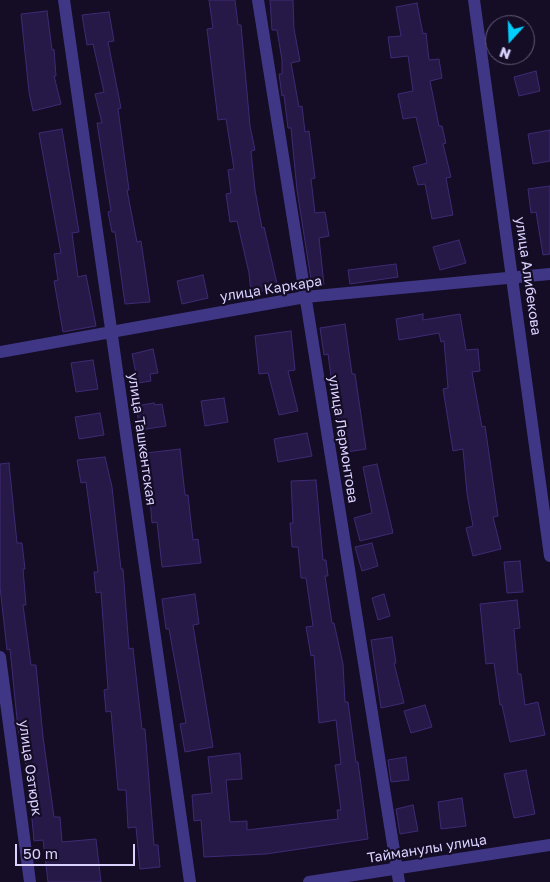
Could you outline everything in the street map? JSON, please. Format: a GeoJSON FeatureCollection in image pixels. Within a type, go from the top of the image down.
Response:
{"type":"FeatureCollection","features":[{"type":"Feature","properties":{"kind":"street","name":"улица Ташкентская"},"geometry":{"type":"LineString","coordinates":[[64,0],[190,882]]}},
{"type":"Feature","properties":{"kind":"street","name":"улица Лермонтова"},"geometry":{"type":"LineString","coordinates":[[258,0],[398,876]]}},
{"type":"Feature","properties":{"kind":"street","name":"улица Алибекова"},"geometry":{"type":"LineString","coordinates":[[474,0],[550,556]]}},
{"type":"Feature","properties":{"kind":"street","name":"улица Каркара"},"geometry":{"type":"LineString","coordinates":[[0,352],[305,297],[550,274]]}},
{"type":"Feature","properties":{"kind":"street","name":"улица Озтюрк"},"geometry":{"type":"LineString","coordinates":[[0,658],[30,882]]}},
{"type":"Feature","properties":{"kind":"street","name":"Тайманулы улица"},"geometry":{"type":"LineString","coordinates":[[309,882],[398,876],[550,844]]}},
{"type":"Feature","properties":{"kind":"building"},"geometry":{"type":"Polygon","coordinates":[[[209,0],[235,0],[238,25],[241,25],[250,126],[255,150],[251,151],[255,190],[262,228],[264,227],[278,288],[251,293],[249,273],[237,221],[230,222],[226,194],[231,193],[228,170],[234,169],[226,119],[218,120],[207,29],[213,28],[209,0]]]}},
{"type":"Feature","properties":{"kind":"building"},"geometry":{"type":"Polygon","coordinates":[[[270,0],[293,0],[294,29],[300,61],[291,63],[299,107],[302,106],[305,132],[309,131],[315,178],[311,179],[315,213],[325,212],[329,236],[319,238],[324,285],[312,286],[297,190],[291,128],[288,128],[279,74],[282,74],[282,60],[277,30],[272,30],[270,0]]]}},
{"type":"Feature","properties":{"kind":"building"},"geometry":{"type":"Polygon","coordinates":[[[417,3],[423,34],[426,33],[429,60],[439,59],[442,78],[430,81],[439,126],[442,126],[446,143],[443,144],[451,177],[446,178],[453,215],[432,219],[425,184],[418,185],[413,167],[427,163],[416,117],[403,119],[398,94],[413,91],[408,56],[391,58],[388,37],[401,36],[396,7],[417,3]]]}},
{"type":"Feature","properties":{"kind":"building"},"geometry":{"type":"Polygon","coordinates":[[[47,11],[52,50],[54,49],[56,76],[54,76],[61,104],[33,111],[29,92],[21,14],[47,11]]]}},
{"type":"Feature","properties":{"kind":"building"},"geometry":{"type":"Polygon","coordinates":[[[109,12],[114,41],[108,42],[121,108],[118,109],[129,190],[127,190],[137,242],[141,241],[150,302],[125,304],[115,232],[112,232],[108,212],[111,211],[97,123],[102,123],[95,94],[104,92],[93,44],[87,45],[82,15],[109,12]]]}},
{"type":"Feature","properties":{"kind":"building"},"geometry":{"type":"Polygon","coordinates":[[[536,71],[540,91],[519,96],[514,77],[536,71]]]}},
{"type":"Feature","properties":{"kind":"building"},"geometry":{"type":"Polygon","coordinates":[[[62,129],[79,232],[72,233],[78,277],[86,275],[96,326],[63,332],[54,281],[58,280],[54,254],[61,253],[39,133],[62,129]]]}},
{"type":"Feature","properties":{"kind":"building"},"geometry":{"type":"Polygon","coordinates":[[[550,130],[550,161],[533,164],[528,134],[550,130]]]}},
{"type":"Feature","properties":{"kind":"building"},"geometry":{"type":"Polygon","coordinates":[[[550,186],[550,254],[543,255],[536,212],[531,213],[528,189],[550,186]]]}},
{"type":"Feature","properties":{"kind":"building"},"geometry":{"type":"Polygon","coordinates":[[[459,240],[466,263],[440,270],[433,247],[459,240]]]}},
{"type":"Feature","properties":{"kind":"building"},"geometry":{"type":"Polygon","coordinates":[[[396,264],[398,277],[350,284],[348,270],[396,264]]]}},
{"type":"Feature","properties":{"kind":"building"},"geometry":{"type":"Polygon","coordinates":[[[203,275],[208,298],[182,304],[177,281],[203,275]]]}},
{"type":"Feature","properties":{"kind":"building"},"geometry":{"type":"Polygon","coordinates":[[[423,314],[423,320],[460,314],[466,350],[478,349],[480,371],[472,372],[482,427],[485,426],[498,516],[493,517],[501,549],[473,556],[466,528],[473,526],[467,494],[463,449],[453,451],[443,389],[448,388],[444,341],[441,342],[439,333],[399,340],[396,319],[423,314]]]}},
{"type":"Feature","properties":{"kind":"building"},"geometry":{"type":"Polygon","coordinates":[[[345,324],[352,374],[355,374],[366,449],[341,453],[328,354],[324,355],[320,328],[345,324]]]}},
{"type":"Feature","properties":{"kind":"building"},"geometry":{"type":"Polygon","coordinates":[[[291,331],[295,370],[288,371],[298,411],[279,415],[268,373],[259,374],[255,336],[291,331]]]}},
{"type":"Feature","properties":{"kind":"building"},"geometry":{"type":"Polygon","coordinates":[[[153,349],[158,373],[150,374],[151,381],[138,383],[132,354],[153,349]]]}},
{"type":"Feature","properties":{"kind":"building"},"geometry":{"type":"Polygon","coordinates":[[[93,360],[98,389],[76,392],[71,363],[93,360]]]}},
{"type":"Feature","properties":{"kind":"building"},"geometry":{"type":"Polygon","coordinates":[[[224,398],[228,422],[205,426],[201,401],[224,398]]]}},
{"type":"Feature","properties":{"kind":"building"},"geometry":{"type":"Polygon","coordinates":[[[154,403],[155,405],[162,404],[166,426],[140,430],[136,406],[154,403]]]}},
{"type":"Feature","properties":{"kind":"building"},"geometry":{"type":"Polygon","coordinates":[[[100,413],[104,435],[79,439],[75,417],[100,413]]]}},
{"type":"Feature","properties":{"kind":"building"},"geometry":{"type":"Polygon","coordinates":[[[307,433],[312,456],[278,462],[274,439],[307,433]]]}},
{"type":"Feature","properties":{"kind":"building"},"geometry":{"type":"Polygon","coordinates":[[[180,449],[185,495],[188,495],[193,540],[198,539],[201,563],[162,567],[157,522],[152,523],[146,453],[180,449]]]}},
{"type":"Feature","properties":{"kind":"building"},"geometry":{"type":"Polygon","coordinates":[[[105,457],[112,487],[121,569],[123,569],[129,649],[133,648],[142,729],[145,729],[154,845],[158,845],[160,867],[140,869],[136,827],[128,828],[126,790],[118,790],[111,711],[106,712],[104,690],[108,689],[101,592],[96,593],[94,572],[98,572],[86,482],[81,483],[77,460],[105,457]]]}},
{"type":"Feature","properties":{"kind":"building"},"geometry":{"type":"Polygon","coordinates":[[[9,463],[17,543],[22,543],[25,569],[23,569],[26,605],[23,605],[31,665],[36,665],[43,737],[54,817],[60,817],[62,842],[96,839],[101,882],[48,882],[43,840],[34,841],[28,775],[18,729],[10,649],[7,650],[0,587],[0,464],[9,463]]]}},
{"type":"Feature","properties":{"kind":"building"},"geometry":{"type":"Polygon","coordinates":[[[377,464],[393,533],[360,541],[354,518],[372,513],[363,467],[377,464]]]}},
{"type":"Feature","properties":{"kind":"building"},"geometry":{"type":"Polygon","coordinates":[[[316,480],[323,560],[326,560],[328,576],[325,576],[332,623],[334,623],[343,664],[345,702],[348,702],[368,839],[266,854],[204,857],[201,820],[194,821],[192,795],[212,793],[208,757],[240,753],[242,779],[226,780],[230,822],[247,821],[247,830],[338,819],[337,810],[341,810],[335,765],[341,764],[336,720],[319,723],[314,655],[311,656],[306,627],[313,626],[306,578],[301,578],[298,547],[292,547],[290,523],[293,523],[291,481],[316,480]]]}},
{"type":"Feature","properties":{"kind":"building"},"geometry":{"type":"Polygon","coordinates":[[[372,543],[378,566],[362,571],[355,547],[372,543]]]}},
{"type":"Feature","properties":{"kind":"building"},"geometry":{"type":"Polygon","coordinates":[[[520,561],[523,592],[507,593],[504,562],[520,561]]]}},
{"type":"Feature","properties":{"kind":"building"},"geometry":{"type":"Polygon","coordinates":[[[195,594],[199,624],[193,625],[213,747],[185,752],[180,724],[186,723],[169,629],[166,629],[162,599],[195,594]]]}},
{"type":"Feature","properties":{"kind":"building"},"geometry":{"type":"Polygon","coordinates":[[[384,594],[390,616],[378,620],[372,598],[384,594]]]}},
{"type":"Feature","properties":{"kind":"building"},"geometry":{"type":"Polygon","coordinates":[[[517,600],[520,628],[514,629],[518,674],[521,674],[525,705],[538,702],[545,735],[510,742],[502,705],[500,705],[494,663],[486,664],[480,604],[517,600]]]}},
{"type":"Feature","properties":{"kind":"building"},"geometry":{"type":"Polygon","coordinates":[[[392,637],[396,663],[394,663],[404,703],[381,708],[371,640],[392,637]]]}},
{"type":"Feature","properties":{"kind":"building"},"geometry":{"type":"Polygon","coordinates":[[[425,705],[432,727],[411,733],[404,711],[425,705]]]}},
{"type":"Feature","properties":{"kind":"building"},"geometry":{"type":"Polygon","coordinates":[[[406,757],[409,780],[391,782],[388,760],[406,757]]]}},
{"type":"Feature","properties":{"kind":"building"},"geometry":{"type":"Polygon","coordinates":[[[526,770],[535,814],[514,818],[504,774],[526,770]]]}},
{"type":"Feature","properties":{"kind":"building"},"geometry":{"type":"Polygon","coordinates":[[[462,798],[466,826],[441,829],[438,802],[462,798]]]}},
{"type":"Feature","properties":{"kind":"building"},"geometry":{"type":"Polygon","coordinates":[[[413,805],[418,831],[400,834],[396,809],[413,805]]]}}]}
